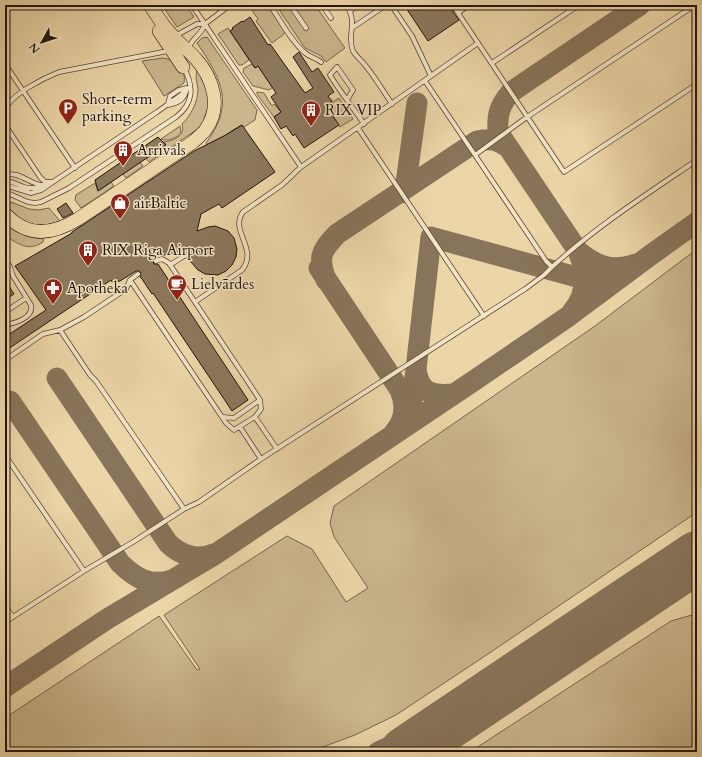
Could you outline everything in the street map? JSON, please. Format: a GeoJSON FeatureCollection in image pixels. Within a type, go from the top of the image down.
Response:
{"type":"FeatureCollection","features":[{"type":"Feature","properties":{"kind":"main road"},"geometry":{"type":"LineString","coordinates":[[5,214],[11,221],[27,230],[44,232],[59,229],[78,219],[193,142],[205,130],[210,122],[214,103],[211,83],[200,64],[183,59],[142,5]]}},
{"type":"Feature","properties":{"kind":"main road"},"geometry":{"type":"LineString","coordinates":[[150,5],[173,37],[183,59]]}},
{"type":"Feature","properties":{"kind":"lane"},"geometry":{"type":"LineString","coordinates":[[192,5],[301,167]]}},
{"type":"Feature","properties":{"kind":"lane"},"geometry":{"type":"LineString","coordinates":[[5,186],[31,193],[41,190],[168,105],[175,104],[184,97],[186,88],[183,59],[191,42],[202,32],[205,24],[230,5]]}},
{"type":"Feature","properties":{"kind":"lane"},"geometry":{"type":"LineString","coordinates":[[270,5],[295,42],[306,54],[318,59],[321,62]]}},
{"type":"Feature","properties":{"kind":"lane"},"geometry":{"type":"LineString","coordinates":[[290,5],[306,28]]}},
{"type":"Feature","properties":{"kind":"lane"},"geometry":{"type":"LineString","coordinates":[[322,5],[331,18]]}},
{"type":"Feature","properties":{"kind":"lane"},"geometry":{"type":"LineString","coordinates":[[346,5],[352,18],[353,50],[392,104]]}},
{"type":"Feature","properties":{"kind":"lane"},"geometry":{"type":"LineString","coordinates":[[350,11],[359,5]]}},
{"type":"Feature","properties":{"kind":"lane"},"geometry":{"type":"LineString","coordinates":[[352,28],[386,5]]}},
{"type":"Feature","properties":{"kind":"lane"},"geometry":{"type":"LineString","coordinates":[[391,5],[412,36],[431,76]]}},
{"type":"Feature","properties":{"kind":"lane"},"geometry":{"type":"LineString","coordinates":[[453,5],[564,172],[697,84]]}},
{"type":"Feature","properties":{"kind":"lane"},"geometry":{"type":"LineString","coordinates":[[458,13],[459,5]]}},
{"type":"Feature","properties":{"kind":"lane"},"geometry":{"type":"LineString","coordinates":[[458,13],[469,5]]}},
{"type":"Feature","properties":{"kind":"lane"},"geometry":{"type":"LineString","coordinates":[[492,63],[579,5]]}},
{"type":"Feature","properties":{"kind":"lane"},"geometry":{"type":"LineString","coordinates":[[475,155],[527,117],[695,5]]}},
{"type":"Feature","properties":{"kind":"lane"},"geometry":{"type":"LineString","coordinates":[[173,37],[197,24],[205,24]]}},
{"type":"Feature","properties":{"kind":"lane"},"geometry":{"type":"LineString","coordinates":[[195,302],[242,270],[246,264],[248,257],[239,225],[240,216],[243,212],[282,185],[301,167],[478,43]]}},
{"type":"Feature","properties":{"kind":"lane"},"geometry":{"type":"LineString","coordinates":[[5,110],[7,106],[23,92],[45,78],[59,72],[157,52],[183,59]]}},
{"type":"Feature","properties":{"kind":"lane"},"geometry":{"type":"LineString","coordinates":[[5,192],[28,202],[41,202],[69,188],[182,112],[187,107],[191,97],[183,59]]}},
{"type":"Feature","properties":{"kind":"lane"},"geometry":{"type":"LineString","coordinates":[[5,64],[74,168]]}},
{"type":"Feature","properties":{"kind":"lane"},"geometry":{"type":"LineString","coordinates":[[347,100],[352,90],[337,67],[330,75],[347,100],[364,124]]}},
{"type":"Feature","properties":{"kind":"lane"},"geometry":{"type":"LineString","coordinates":[[425,81],[541,254],[552,267]]}},
{"type":"Feature","properties":{"kind":"lane"},"geometry":{"type":"LineString","coordinates":[[168,105],[170,96],[179,90],[186,88]]}},
{"type":"Feature","properties":{"kind":"lane"},"geometry":{"type":"LineString","coordinates":[[5,126],[40,177],[45,182],[51,184]]}},
{"type":"Feature","properties":{"kind":"lane"},"geometry":{"type":"LineString","coordinates":[[358,128],[484,316]]}},
{"type":"Feature","properties":{"kind":"lane"},"geometry":{"type":"LineString","coordinates":[[5,622],[184,509],[199,502],[261,459],[277,450],[380,381],[484,316],[544,275],[619,213],[697,160]]}},
{"type":"Feature","properties":{"kind":"lane"},"geometry":{"type":"LineString","coordinates":[[5,175],[13,174],[41,186],[51,184]]}},
{"type":"Feature","properties":{"kind":"lane"},"geometry":{"type":"LineString","coordinates":[[5,181],[32,188],[51,184]]}},
{"type":"Feature","properties":{"kind":"lane"},"geometry":{"type":"LineString","coordinates":[[170,265],[184,256],[189,255]]}},
{"type":"Feature","properties":{"kind":"lane"},"geometry":{"type":"LineString","coordinates":[[5,259],[13,276],[32,305],[30,314],[17,323],[5,325]]}},
{"type":"Feature","properties":{"kind":"lane"},"geometry":{"type":"LineString","coordinates":[[130,280],[226,423],[234,430],[255,417],[261,409],[260,400],[170,265],[166,261],[156,261]]}},
{"type":"Feature","properties":{"kind":"lane"},"geometry":{"type":"LineString","coordinates":[[5,360],[43,334],[60,330],[84,317],[126,289],[130,280],[138,274]]}},
{"type":"Feature","properties":{"kind":"lane"},"geometry":{"type":"LineString","coordinates":[[5,312],[26,298]]}},
{"type":"Feature","properties":{"kind":"lane"},"geometry":{"type":"LineString","coordinates":[[60,330],[184,509]]}},
{"type":"Feature","properties":{"kind":"lane"},"geometry":{"type":"LineString","coordinates":[[223,417],[234,418],[260,400]]}},
{"type":"Feature","properties":{"kind":"lane"},"geometry":{"type":"LineString","coordinates":[[255,417],[277,450]]}},
{"type":"Feature","properties":{"kind":"lane"},"geometry":{"type":"LineString","coordinates":[[240,427],[261,459]]}},
{"type":"Feature","properties":{"kind":"lane"},"geometry":{"type":"LineString","coordinates":[[5,455],[84,571]]}},
{"type":"Feature","properties":{"kind":"lane"},"geometry":{"type":"LineString","coordinates":[[5,606],[13,617]]}},
{"type":"Feature","properties":{"kind":"shaded area"},"geometry":{"type":"Polygon","coordinates":[[[162,5],[186,5],[194,17],[177,27],[162,5]]]}},
{"type":"Feature","properties":{"kind":"shaded area"},"geometry":{"type":"Polygon","coordinates":[[[256,5],[267,5],[285,31],[284,34],[272,43],[256,21],[258,19],[251,9],[256,5]]]}},
{"type":"Feature","properties":{"kind":"shaded area"},"geometry":{"type":"Polygon","coordinates":[[[276,5],[315,5],[345,48],[326,62],[321,56],[305,48],[276,5]]]}},
{"type":"Feature","properties":{"kind":"shaded area"},"geometry":{"type":"Polygon","coordinates":[[[228,28],[249,60],[242,65],[239,65],[218,34],[228,28]]]}},
{"type":"Feature","properties":{"kind":"shaded area"},"geometry":{"type":"Polygon","coordinates":[[[207,37],[257,110],[255,120],[244,127],[241,125],[207,145],[206,143],[215,129],[220,116],[222,92],[213,69],[197,43],[202,38],[207,37]]]}},
{"type":"Feature","properties":{"kind":"shaded area"},"geometry":{"type":"Polygon","coordinates":[[[163,58],[171,60],[179,66],[184,74],[184,83],[164,96],[142,61],[163,58]]]}},
{"type":"Feature","properties":{"kind":"shaded area"},"geometry":{"type":"Polygon","coordinates":[[[252,64],[255,68],[258,66],[273,87],[269,90],[253,86],[243,72],[244,68],[252,64]]]}},
{"type":"Feature","properties":{"kind":"shaded area"},"geometry":{"type":"Polygon","coordinates":[[[197,70],[206,85],[209,104],[203,122],[199,128],[167,150],[164,146],[166,144],[163,142],[174,139],[180,135],[183,128],[182,124],[188,117],[195,103],[198,94],[196,77],[197,70]]]}},
{"type":"Feature","properties":{"kind":"shaded area"},"geometry":{"type":"Polygon","coordinates":[[[257,92],[264,93],[272,106],[274,104],[281,112],[274,117],[257,92]]]}},
{"type":"Feature","properties":{"kind":"shaded area"},"geometry":{"type":"Polygon","coordinates":[[[339,98],[353,119],[340,127],[326,106],[339,98]]]}},
{"type":"Feature","properties":{"kind":"shaded area"},"geometry":{"type":"Polygon","coordinates":[[[180,126],[181,132],[177,136],[169,140],[161,139],[180,126]]]}},
{"type":"Feature","properties":{"kind":"shaded area"},"geometry":{"type":"Polygon","coordinates":[[[160,149],[162,153],[149,162],[146,158],[160,149]]]}},
{"type":"Feature","properties":{"kind":"shaded area"},"geometry":{"type":"Polygon","coordinates":[[[140,162],[143,166],[126,178],[123,174],[140,162]]]}},
{"type":"Feature","properties":{"kind":"shaded area"},"geometry":{"type":"Polygon","coordinates":[[[111,182],[114,186],[81,208],[75,200],[76,195],[95,183],[98,191],[111,182]]]}},
{"type":"Feature","properties":{"kind":"shaded area"},"geometry":{"type":"Polygon","coordinates":[[[11,202],[29,209],[38,210],[49,208],[60,221],[45,225],[32,224],[20,218],[8,207],[11,202]]]}},
{"type":"Feature","properties":{"kind":"shaded area"},"geometry":{"type":"Polygon","coordinates":[[[5,224],[23,234],[44,239],[43,242],[38,245],[28,247],[19,244],[5,236],[5,224]]]}},
{"type":"Feature","properties":{"kind":"shaded area"},"geometry":{"type":"Polygon","coordinates":[[[697,249],[697,512],[396,715],[355,735],[309,752],[5,752],[5,718],[159,616],[197,670],[200,669],[164,615],[287,536],[312,549],[346,602],[368,588],[334,537],[330,523],[334,506],[595,326],[697,249]]]}},
{"type":"Feature","properties":{"kind":"shaded area"},"geometry":{"type":"Polygon","coordinates":[[[692,615],[697,620],[697,752],[470,752],[671,621],[692,615]]]}},
{"type":"Feature","properties":{"kind":"building"},"geometry":{"type":"Polygon","coordinates":[[[404,5],[448,5],[459,20],[428,41],[404,5]]]}},
{"type":"Feature","properties":{"kind":"building"},"geometry":{"type":"Polygon","coordinates":[[[250,17],[268,45],[270,44],[305,93],[313,88],[293,57],[299,52],[312,72],[318,68],[334,92],[328,96],[332,101],[326,106],[339,125],[304,148],[295,134],[293,136],[286,126],[281,129],[274,117],[281,112],[271,97],[276,93],[258,66],[255,68],[230,31],[242,21],[243,22],[250,17]]]}},
{"type":"Feature","properties":{"kind":"building","name":"RIX Riga Airport"},"geometry":{"type":"Polygon","coordinates":[[[242,125],[275,172],[222,208],[219,204],[201,214],[197,231],[215,226],[228,231],[234,238],[237,249],[236,257],[232,265],[226,271],[218,275],[205,274],[198,270],[190,261],[192,254],[188,252],[187,246],[174,254],[153,256],[153,261],[154,264],[158,264],[248,400],[232,411],[153,293],[152,294],[140,277],[141,273],[139,271],[136,271],[120,281],[112,282],[111,280],[5,351],[5,337],[46,310],[15,266],[72,233],[194,151],[242,125]]]}},
{"type":"Feature","properties":{"kind":"building","name":"Arrivals"},"geometry":{"type":"Polygon","coordinates":[[[158,137],[166,145],[98,191],[95,180],[158,137]]]}},
{"type":"Feature","properties":{"kind":"building"},"geometry":{"type":"Polygon","coordinates":[[[66,203],[73,213],[63,218],[57,209],[66,203]]]}},
{"type":"Feature","properties":{"kind":"building"},"geometry":{"type":"Polygon","coordinates":[[[5,280],[14,294],[5,300],[5,280]]]}},
{"type":"Feature","properties":{"kind":"taxiway"},"geometry":{"type":"LineString","coordinates":[[572,312],[581,298],[583,290],[584,275],[581,259],[578,251],[498,132],[498,121],[501,106],[511,92],[640,5]]}},
{"type":"Feature","properties":{"kind":"taxiway"},"geometry":{"type":"LineString","coordinates":[[401,193],[406,183],[417,103]]}},
{"type":"Feature","properties":{"kind":"taxiway"},"geometry":{"type":"LineString","coordinates":[[326,280],[321,260],[322,255],[324,250],[337,234],[477,141],[494,140],[509,148]]}},
{"type":"Feature","properties":{"kind":"taxiway"},"geometry":{"type":"LineString","coordinates":[[5,687],[107,619],[214,555],[466,386],[566,318],[697,222]]}},
{"type":"Feature","properties":{"kind":"taxiway"},"geometry":{"type":"LineString","coordinates":[[416,369],[431,237],[598,282]]}},
{"type":"Feature","properties":{"kind":"taxiway"},"geometry":{"type":"LineString","coordinates":[[578,251],[592,261],[612,268],[636,264]]}},
{"type":"Feature","properties":{"kind":"taxiway"},"geometry":{"type":"LineString","coordinates":[[319,268],[400,390],[404,402],[404,413],[400,424],[393,434]]}},
{"type":"Feature","properties":{"kind":"taxiway"},"geometry":{"type":"LineString","coordinates":[[412,400],[416,369],[420,383],[428,391],[439,394],[454,394]]}},
{"type":"Feature","properties":{"kind":"taxiway"},"geometry":{"type":"LineString","coordinates":[[57,378],[168,543],[178,551],[189,556],[201,557],[213,554]]}},
{"type":"Feature","properties":{"kind":"taxiway"},"geometry":{"type":"LineString","coordinates":[[10,401],[120,563],[131,573],[143,580],[150,582],[164,582],[172,580]]}},
{"type":"Feature","properties":{"kind":"taxiway"},"geometry":{"type":"LineString","coordinates":[[378,752],[431,728],[478,703]]}},
{"type":"Feature","properties":{"kind":"runway"},"geometry":{"type":"LineString","coordinates":[[406,752],[697,557]]}},
{"type":"Feature","properties":{"kind":"place","name":"Short-term parking"},"geometry":{"type":"Point","coordinates":[68,125]}},
{"type":"Feature","properties":{"kind":"place","name":"RIX VIP"},"geometry":{"type":"Point","coordinates":[311,127]}},
{"type":"Feature","properties":{"kind":"place","name":"Arrivals"},"geometry":{"type":"Point","coordinates":[123,167]}},
{"type":"Feature","properties":{"kind":"place","name":"airBaltic"},"geometry":{"type":"Point","coordinates":[120,220]}},
{"type":"Feature","properties":{"kind":"place","name":"RIX Riga Airport"},"geometry":{"type":"Point","coordinates":[88,267]}},
{"type":"Feature","properties":{"kind":"place","name":"Lielvārdes"},"geometry":{"type":"Point","coordinates":[177,301]}},
{"type":"Feature","properties":{"kind":"place","name":"Apotheka"},"geometry":{"type":"Point","coordinates":[53,305]}}]}
